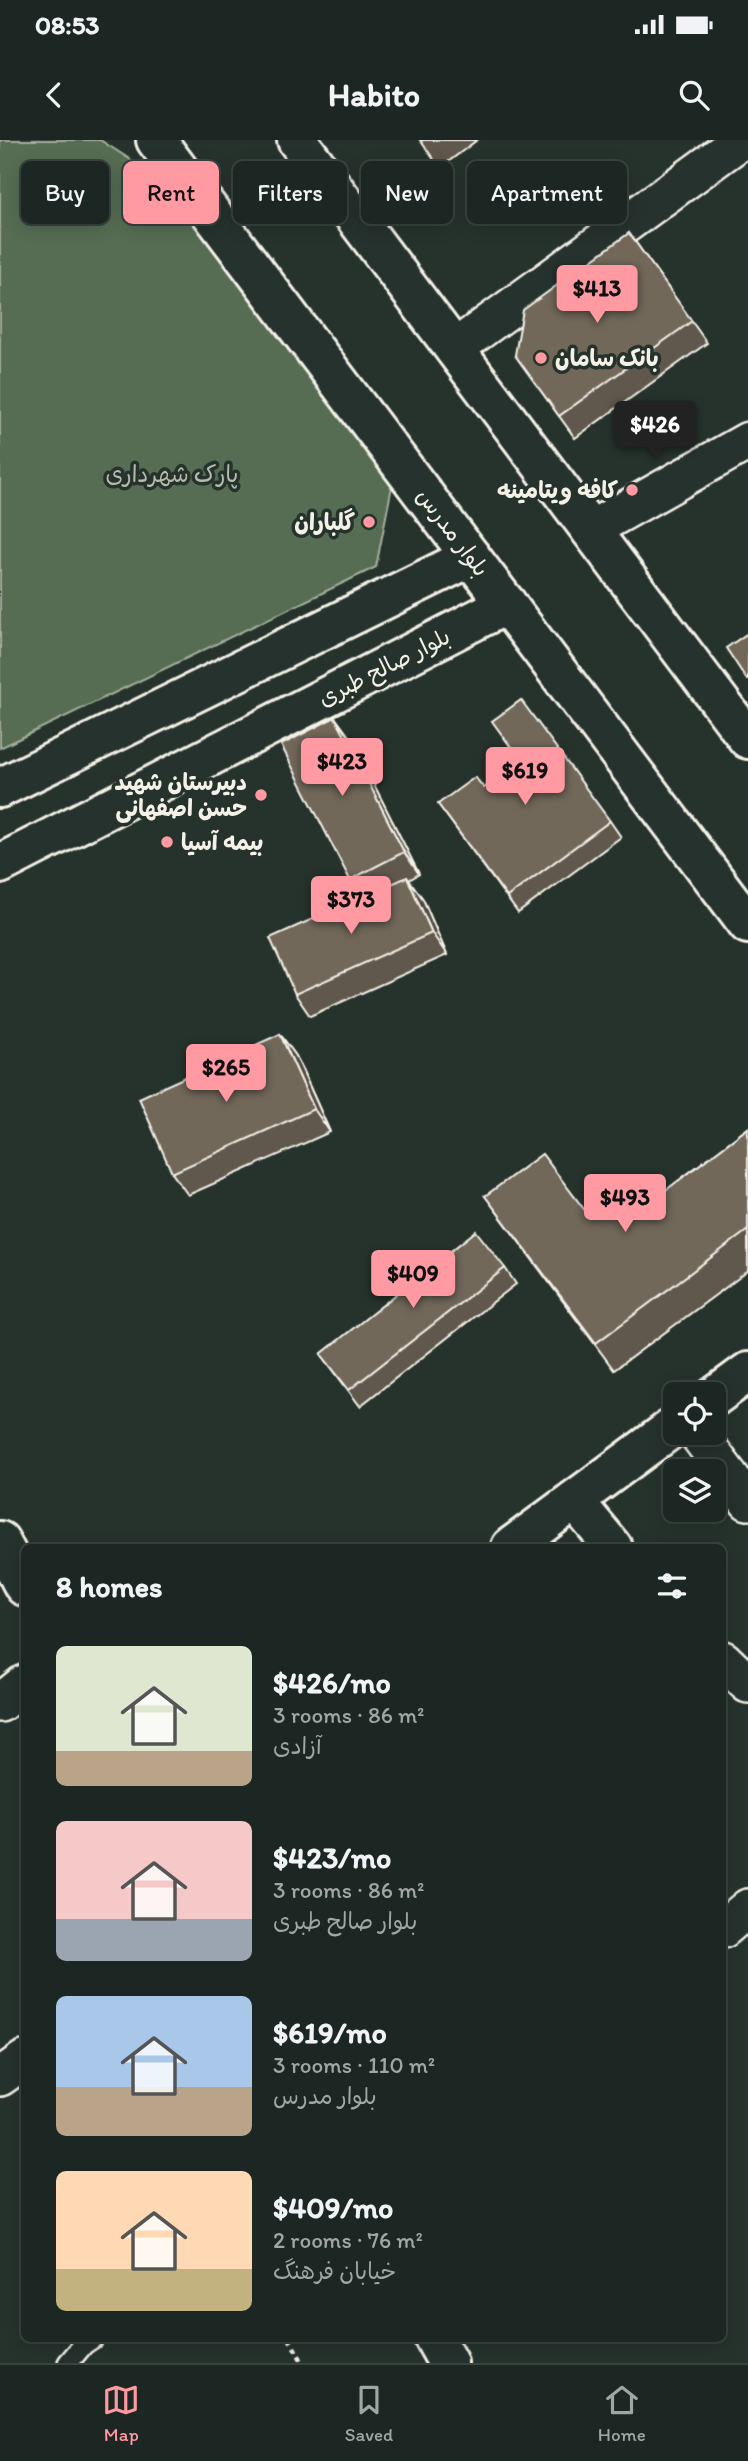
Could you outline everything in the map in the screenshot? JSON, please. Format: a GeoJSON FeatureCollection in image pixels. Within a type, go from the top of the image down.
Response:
{"type":"FeatureCollection","features":[{"type":"Feature","properties":{"kind":"main road"},"geometry":{"type":"LineString","coordinates":[[297,140],[748,739]]}},
{"type":"Feature","properties":{"kind":"main road","name":"بلوار مدرس"},"geometry":{"type":"LineString","coordinates":[[159,143],[748,924]]}},
{"type":"Feature","properties":{"kind":"main road"},"geometry":{"type":"LineString","coordinates":[[0,788],[471,557]]}},
{"type":"Feature","properties":{"kind":"main road","name":"بلوار صالح طبری"},"geometry":{"type":"LineString","coordinates":[[0,864],[507,604]]}},
{"type":"Feature","properties":{"kind":"main road"},"geometry":{"type":"LineString","coordinates":[[726,1388],[748,1372]]}},
{"type":"Feature","properties":{"kind":"main road"},"geometry":{"type":"LineString","coordinates":[[515,1544],[663,1435]]}},
{"type":"Feature","properties":{"kind":"main road"},"geometry":{"type":"LineString","coordinates":[[0,1541],[21,1580]]}},
{"type":"Feature","properties":{"kind":"main road"},"geometry":{"type":"LineString","coordinates":[[436,2342],[447,2363]]}},
{"type":"Feature","properties":{"kind":"street"},"geometry":{"type":"LineString","coordinates":[[454,349],[741,140]]}},
{"type":"Feature","properties":{"kind":"street"},"geometry":{"type":"LineString","coordinates":[[590,530],[748,442]]}},
{"type":"Feature","properties":{"kind":"street"},"geometry":{"type":"LineString","coordinates":[[706,1445],[748,1501]]}},
{"type":"Feature","properties":{"kind":"street"},"geometry":{"type":"LineString","coordinates":[[574,1500],[611,1544]]}},
{"type":"Feature","properties":{"kind":"street"},"geometry":{"type":"LineString","coordinates":[[726,1663],[748,1684]]}},
{"type":"Feature","properties":{"kind":"street"},"geometry":{"type":"LineString","coordinates":[[0,1703],[21,1686]]}},
{"type":"Feature","properties":{"kind":"street"},"geometry":{"type":"LineString","coordinates":[[726,1926],[748,1908]]}},
{"type":"Feature","properties":{"kind":"street"},"geometry":{"type":"LineString","coordinates":[[0,2077],[21,2062]]}},
{"type":"Feature","properties":{"kind":"lane"},"geometry":{"type":"LineString","coordinates":[[68,2363],[87,2342]]}},
{"type":"Feature","properties":{"kind":"path"},"geometry":{"type":"LineString","coordinates":[[291,2342],[303,2363]]}},
{"type":"Feature","properties":{"kind":"green space","name":"پارک شهرداری"},"geometry":{"type":"Polygon","coordinates":[[[0,140],[100,140],[133,161],[123,161],[123,224],[196,224],[394,476],[376,567],[0,748],[0,140]]]}},
{"type":"Feature","properties":{"kind":"building"},"geometry":{"type":"Polygon","coordinates":[[[629,233],[692,321],[559,416],[515,355],[523,310],[629,233]]]}},
{"type":"Feature","properties":{"kind":"building"},"geometry":{"type":"Polygon","coordinates":[[[748,633],[748,680],[747,680],[726,648],[748,633]]]}},
{"type":"Feature","properties":{"kind":"building"},"geometry":{"type":"Polygon","coordinates":[[[521,700],[610,821],[507,897],[438,804],[475,777],[484,788],[521,761],[492,721],[521,700]]]}},
{"type":"Feature","properties":{"kind":"building"},"geometry":{"type":"Polygon","coordinates":[[[335,717],[404,852],[350,880],[281,745],[335,717]]]}},
{"type":"Feature","properties":{"kind":"building"},"geometry":{"type":"Polygon","coordinates":[[[407,877],[432,933],[295,994],[270,938],[407,877]]]}},
{"type":"Feature","properties":{"kind":"building"},"geometry":{"type":"Polygon","coordinates":[[[280,1034],[314,1109],[172,1173],[139,1098],[280,1034]]]}},
{"type":"Feature","properties":{"kind":"building"},"geometry":{"type":"Polygon","coordinates":[[[748,1128],[748,1230],[596,1343],[485,1196],[542,1154],[587,1213],[618,1190],[653,1200],[748,1128]]]}},
{"type":"Feature","properties":{"kind":"building"},"geometry":{"type":"Polygon","coordinates":[[[476,1231],[505,1268],[349,1390],[321,1354],[476,1231]]]}},
{"type":"Feature","properties":{"kind":"place","name":"بانک سامان"},"geometry":{"type":"Point","coordinates":[541,358]}},
{"type":"Feature","properties":{"kind":"place","name":"کافه ویتامینه"},"geometry":{"type":"Point","coordinates":[632,490]}},
{"type":"Feature","properties":{"kind":"place","name":"گلباران"},"geometry":{"type":"Point","coordinates":[369,522]}},
{"type":"Feature","properties":{"kind":"place","name":"دبیرستان شهید حسن اصفهانی"},"geometry":{"type":"Point","coordinates":[261,795]}},
{"type":"Feature","properties":{"kind":"place","name":"بیمه آسیا"},"geometry":{"type":"Point","coordinates":[167,842]}}]}
